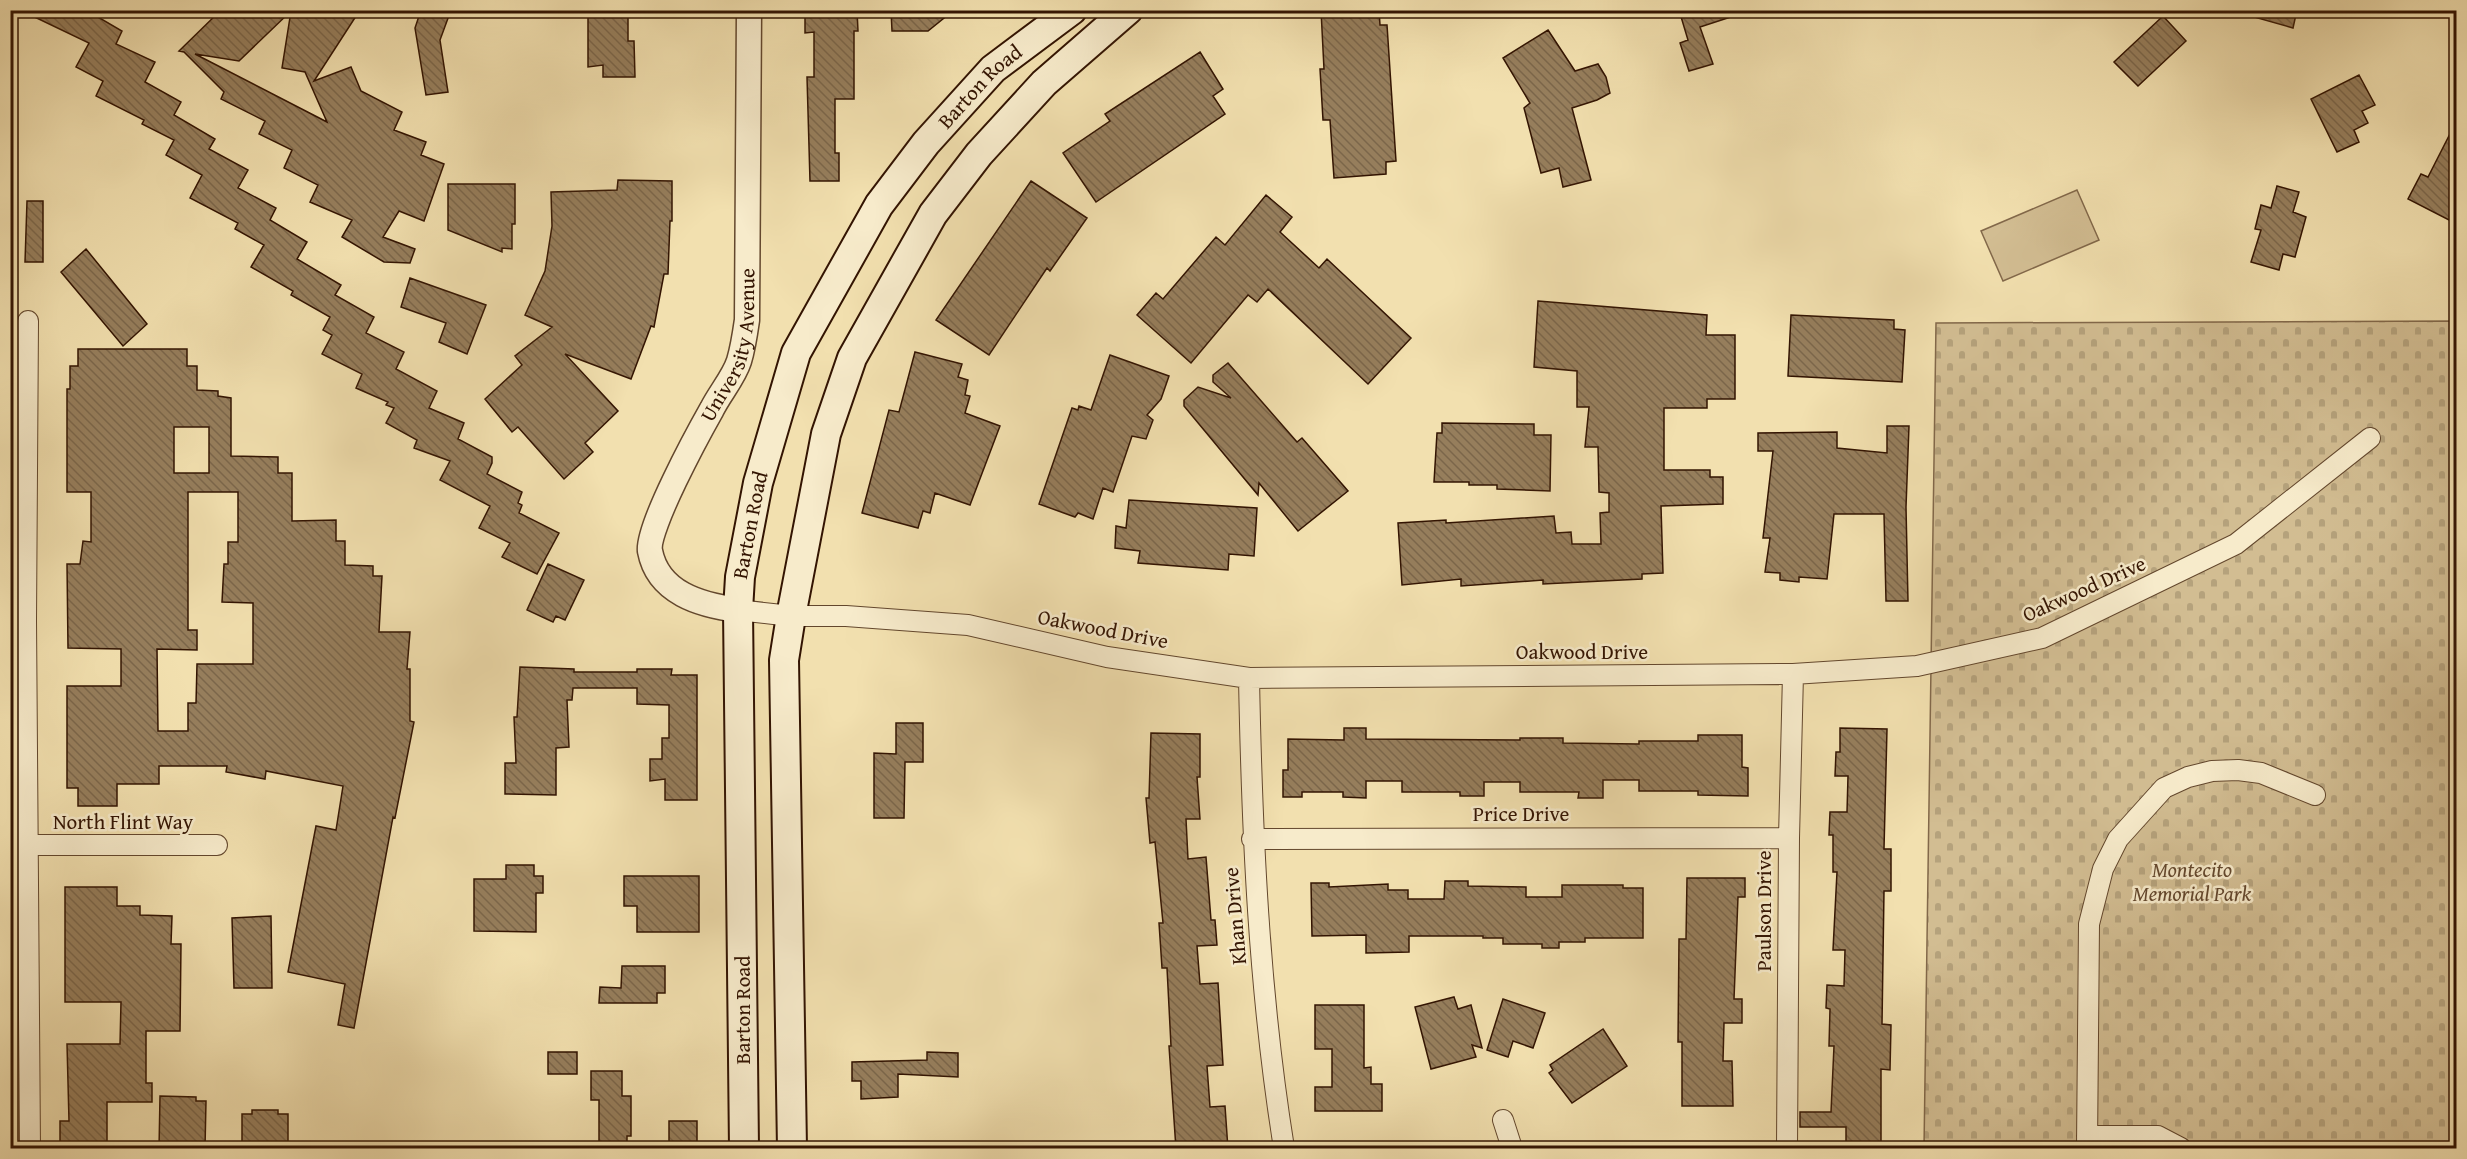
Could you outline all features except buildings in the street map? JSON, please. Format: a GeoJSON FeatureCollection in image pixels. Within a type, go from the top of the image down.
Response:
{"type":"FeatureCollection","features":[{"type":"Feature","properties":{"kind":"main road","name":"Barton Road"},"geometry":{"type":"LineString","coordinates":[[744,1149],[738,610],[741,573],[758,483],[796,353],[879,205],[926,143],[993,69],[1072,10]]}},
{"type":"Feature","properties":{"kind":"main road","name":"Barton Road"},"geometry":{"type":"LineString","coordinates":[[792,1149],[784,660],[826,434],[852,358],[933,214],[979,154],[1044,83],[1128,10]]}},
{"type":"Feature","properties":{"kind":"street","name":"University Avenue"},"geometry":{"type":"LineString","coordinates":[[738,610],[714,607],[678,594],[659,574],[650,549],[654,526],[712,408],[739,363],[747,320],[749,10]]}},
{"type":"Feature","properties":{"kind":"street"},"geometry":{"type":"LineString","coordinates":[[28,321],[18,620],[29,845],[30,1149]]}},
{"type":"Feature","properties":{"kind":"street","name":"Oakwood Drive"},"geometry":{"type":"LineString","coordinates":[[738,610],[791,616],[846,616],[968,625],[1107,657],[1249,678],[1793,674],[1917,666],[2042,638],[2236,544],[2370,438]]}},
{"type":"Feature","properties":{"kind":"street","name":"Paulson Drive"},"geometry":{"type":"LineString","coordinates":[[1786,1149],[1793,674]]}},
{"type":"Feature","properties":{"kind":"street","name":"Khan Drive"},"geometry":{"type":"LineString","coordinates":[[1249,678],[1252,839],[1274,1089],[1284,1149]]}},
{"type":"Feature","properties":{"kind":"street"},"geometry":{"type":"LineString","coordinates":[[2181,1149],[2158,1136],[2087,1142],[2089,924],[2103,869],[2118,839],[2164,788],[2188,777],[2212,771],[2238,770],[2261,773],[2315,795]]}},
{"type":"Feature","properties":{"kind":"street","name":"Price Drive"},"geometry":{"type":"LineString","coordinates":[[1252,839],[1789,838]]}},
{"type":"Feature","properties":{"kind":"street","name":"North Flint Way"},"geometry":{"type":"LineString","coordinates":[[29,845],[217,845]]}},
{"type":"Feature","properties":{"kind":"street"},"geometry":{"type":"LineString","coordinates":[[1503,1120],[1512,1149]]}},
{"type":"Feature","properties":{"kind":"green space"},"geometry":{"type":"Polygon","coordinates":[[[2077,190],[2099,240],[2003,281],[1981,231],[2077,190]]]}},
{"type":"Feature","properties":{"kind":"green space","name":"Montecito Memorial Park"},"geometry":{"type":"Polygon","coordinates":[[[2456,321],[2456,1148],[1924,1148],[1936,323],[2456,321]]]}}]}
